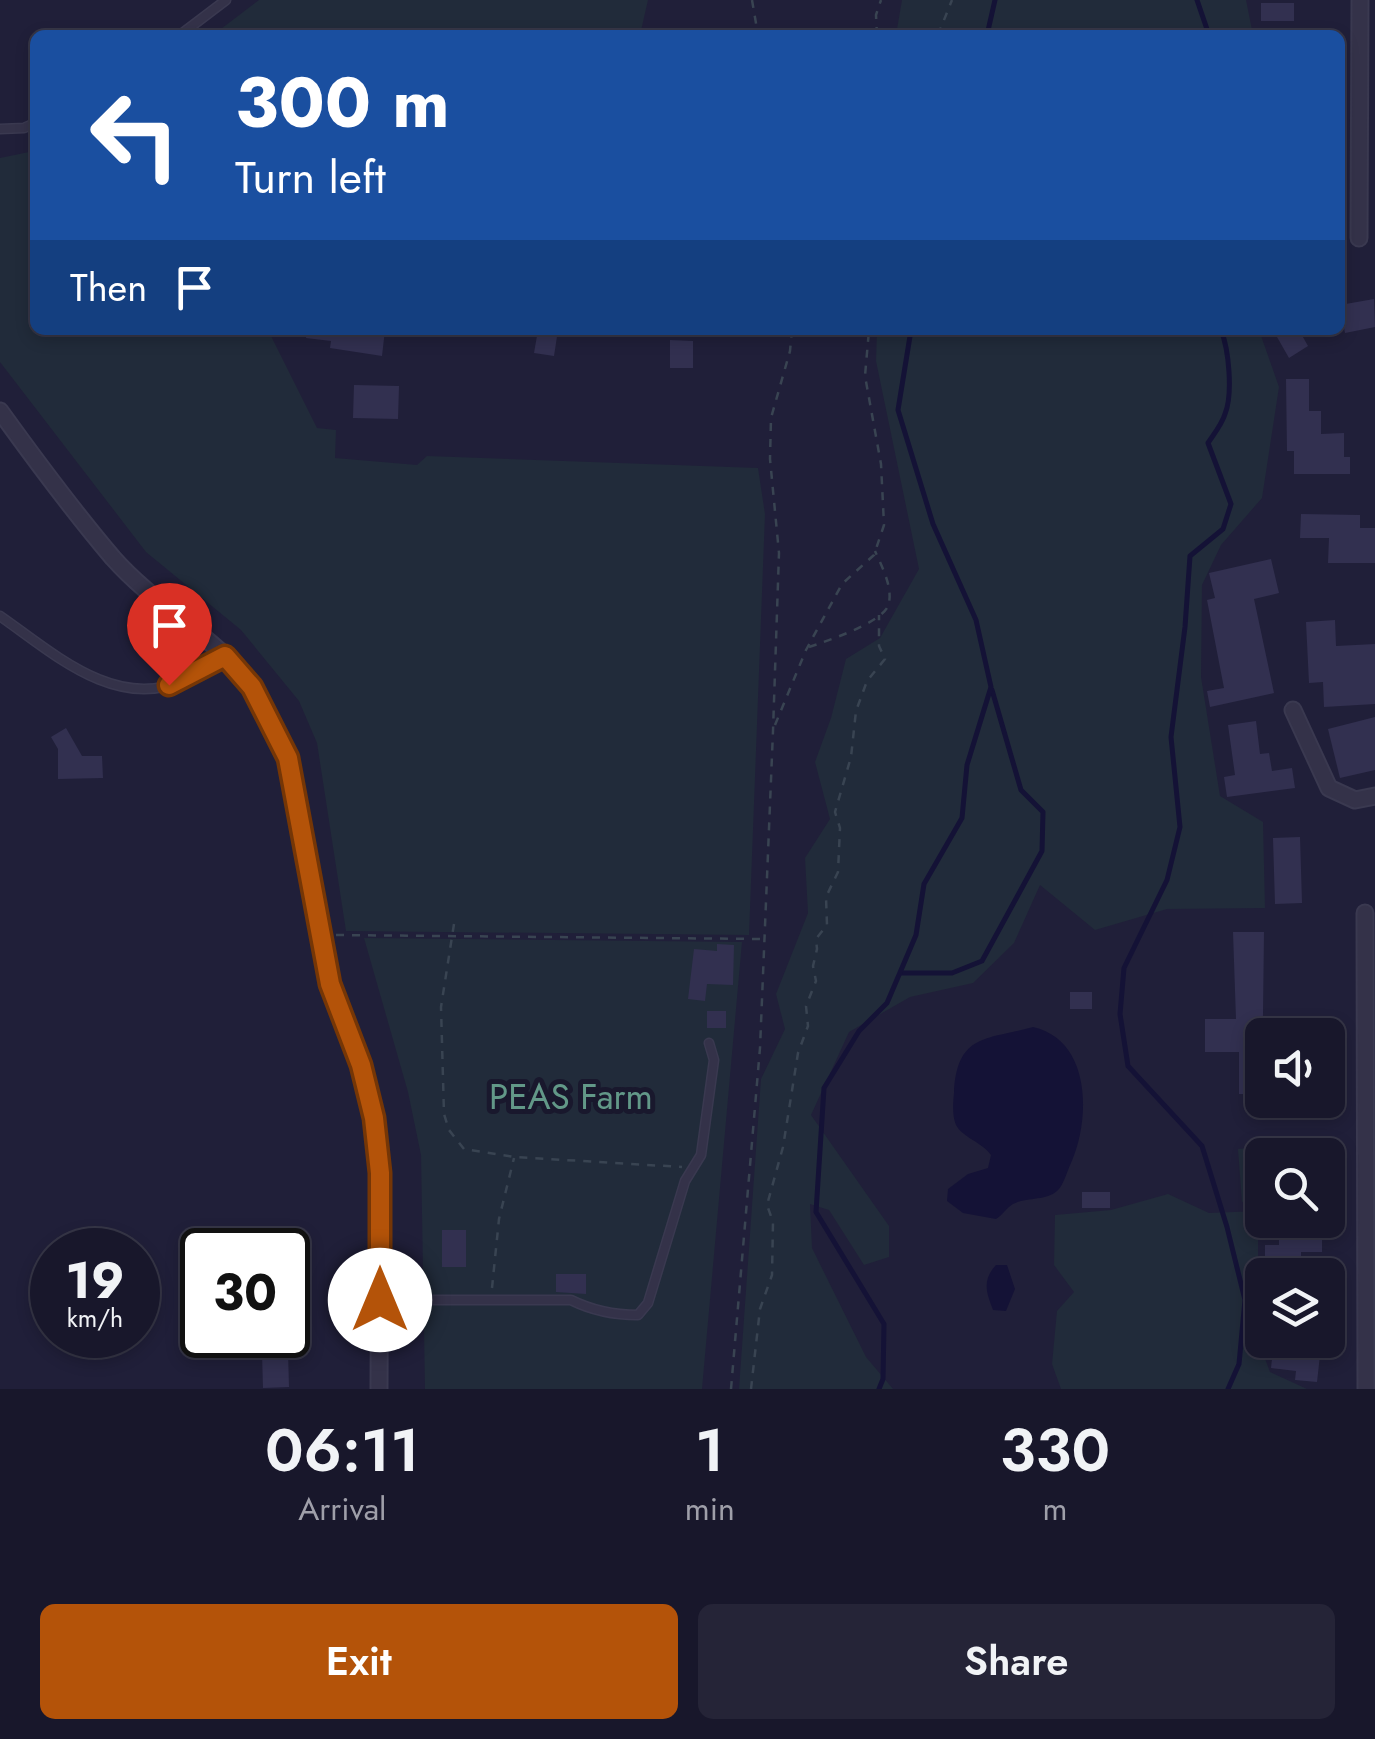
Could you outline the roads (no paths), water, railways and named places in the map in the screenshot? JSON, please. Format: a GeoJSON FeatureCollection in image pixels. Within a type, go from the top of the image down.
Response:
{"type":"FeatureCollection","features":[{"type":"Feature","properties":{"kind":"street"},"geometry":{"type":"LineString","coordinates":[[1359,238],[1360,0]]}},
{"type":"Feature","properties":{"kind":"street"},"geometry":{"type":"LineString","coordinates":[[0,411],[114,558],[225,656],[252,687],[288,758],[330,984],[361,1065],[374,1118],[380,1173],[379,1389]]}},
{"type":"Feature","properties":{"kind":"street"},"geometry":{"type":"LineString","coordinates":[[1294,710],[1329,788],[1355,800],[1375,796]]}},
{"type":"Feature","properties":{"kind":"street"},"geometry":{"type":"LineString","coordinates":[[1365,913],[1371,1256],[1366,1389]]}},
{"type":"Feature","properties":{"kind":"lane"},"geometry":{"type":"LineString","coordinates":[[187,30],[226,0]]}},
{"type":"Feature","properties":{"kind":"lane"},"geometry":{"type":"LineString","coordinates":[[0,130],[30,125]]}},
{"type":"Feature","properties":{"kind":"lane"},"geometry":{"type":"LineString","coordinates":[[24,128],[30,130]]}},
{"type":"Feature","properties":{"kind":"lane"},"geometry":{"type":"LineString","coordinates":[[0,616],[84,675],[117,686],[147,689],[169,685],[225,656]]}},
{"type":"Feature","properties":{"kind":"lane"},"geometry":{"type":"LineString","coordinates":[[380,1300],[571,1300],[591,1310],[638,1315],[648,1303],[675,1210],[701,1155],[714,1060],[710,1043]]}},
{"type":"Feature","properties":{"kind":"waterway"},"geometry":{"type":"LineString","coordinates":[[988,30],[995,0]]}},
{"type":"Feature","properties":{"kind":"waterway"},"geometry":{"type":"LineString","coordinates":[[1197,0],[1207,30]]}},
{"type":"Feature","properties":{"kind":"waterway"},"geometry":{"type":"LineString","coordinates":[[879,1389],[883,1379],[884,1324],[816,1212],[824,1088],[859,1031],[887,1003],[916,935],[924,884],[962,818],[967,765],[991,687],[976,620],[933,524],[898,410],[910,335]]}},
{"type":"Feature","properties":{"kind":"waterway"},"geometry":{"type":"LineString","coordinates":[[1223,335],[1229,395],[1224,418],[1208,443],[1231,504],[1223,529],[1190,556],[1171,737],[1180,827],[1167,880],[1124,968],[1120,1014],[1128,1066],[1202,1146],[1227,1227],[1245,1300],[1239,1364],[1228,1389]]}},
{"type":"Feature","properties":{"kind":"waterway"},"geometry":{"type":"LineString","coordinates":[[901,973],[952,973],[982,961],[1042,851],[1043,812],[1021,790],[992,690]]}},
{"type":"Feature","properties":{"kind":"park label","name":"PEAS Farm"},"geometry":{"type":"Point","coordinates":[571,1097]}}]}
